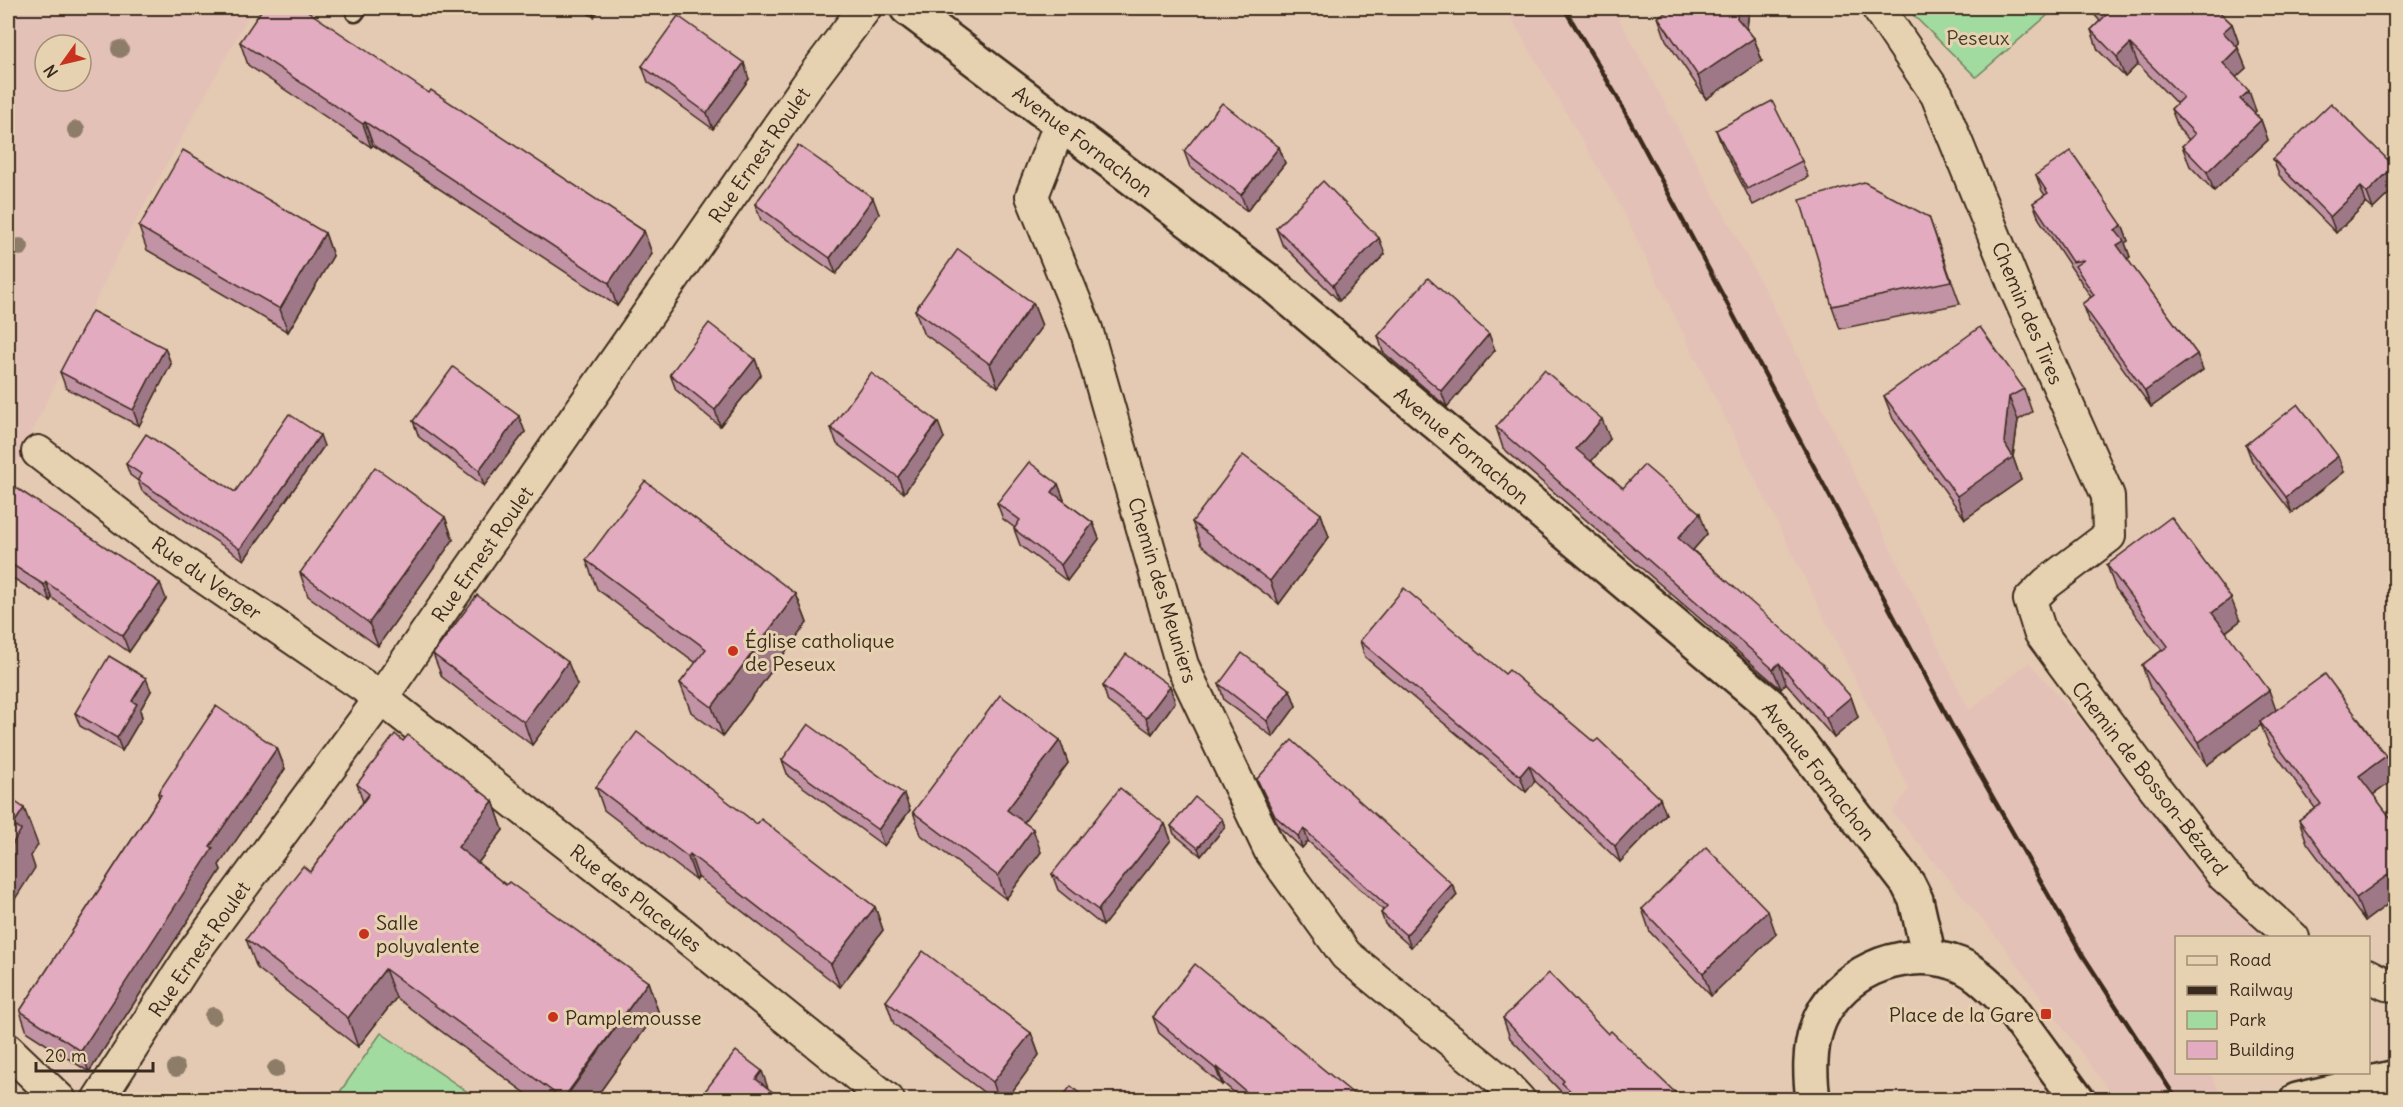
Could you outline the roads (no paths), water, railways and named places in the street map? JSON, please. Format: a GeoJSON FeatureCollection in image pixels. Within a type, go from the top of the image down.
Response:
{"type":"FeatureCollection","features":[{"type":"Feature","properties":{"kind":"street","name":"Rue Ernest Roulet"},"geometry":{"type":"LineString","coordinates":[[98,1100],[191,956],[381,698],[813,76],[865,8]]}},
{"type":"Feature","properties":{"kind":"street","name":"Avenue Fornachon"},"geometry":{"type":"LineString","coordinates":[[907,8],[1267,280],[1771,706],[1908,884],[1916,900],[1929,957]]}},
{"type":"Feature","properties":{"kind":"street","name":"Chemin des Tires"},"geometry":{"type":"LineString","coordinates":[[1878,8],[1937,95],[2018,294],[2108,496],[2109,536],[2047,583],[2030,600]]}},
{"type":"Feature","properties":{"kind":"street","name":"Chemin des Meuniers"},"geometry":{"type":"LineString","coordinates":[[1060,124],[1032,196],[1086,329],[1182,665],[1270,850],[1346,955],[1503,1083],[1519,1100]]}},
{"type":"Feature","properties":{"kind":"street","name":"Rue du Verger"},"geometry":{"type":"LineString","coordinates":[[38,452],[166,551],[381,698]]}},
{"type":"Feature","properties":{"kind":"street","name":"Chemin de Bosson-Bézard"},"geometry":{"type":"LineString","coordinates":[[2030,600],[2040,632],[2156,789],[2223,875],[2291,936]]}},
{"type":"Feature","properties":{"kind":"street","name":"Rue des Placeules"},"geometry":{"type":"LineString","coordinates":[[381,698],[687,938],[888,1100]]}},
{"type":"Feature","properties":{"kind":"street"},"geometry":{"type":"LineString","coordinates":[[1813,1100],[1810,1072],[1811,1050],[1817,1025],[1839,989],[1880,964],[1906,958],[1929,957],[1954,962],[1975,974],[1993,989],[2014,1012],[2078,1100]]}},
{"type":"Feature","properties":{"kind":"street"},"geometry":{"type":"LineString","coordinates":[[2370,976],[2386,984],[2396,985]]}},
{"type":"Feature","properties":{"kind":"street"},"geometry":{"type":"LineString","coordinates":[[8,1050],[60,1100]]}},
{"type":"Feature","properties":{"kind":"street"},"geometry":{"type":"LineString","coordinates":[[2297,1100],[2396,1077]]}},
{"type":"Feature","properties":{"kind":"railway"},"geometry":{"type":"LineString","coordinates":[[1564,8],[1616,95],[1951,724],[2082,954],[2177,1100]]}},
{"type":"Feature","properties":{"kind":"place","name":"Église catholique de Peseux"},"geometry":{"type":"Point","coordinates":[733,651]}},
{"type":"Feature","properties":{"kind":"place","name":"Salle polyvalente"},"geometry":{"type":"Point","coordinates":[364,934]}},
{"type":"Feature","properties":{"kind":"place","name":"Place de la Gare"},"geometry":{"type":"Point","coordinates":[2046,1014]}},
{"type":"Feature","properties":{"kind":"place","name":"Pamplemousse"},"geometry":{"type":"Point","coordinates":[553,1017]}},
{"type":"Feature","properties":{"kind":"park label","name":"Peseux"},"geometry":{"type":"Point","coordinates":[1978,37]}}]}
